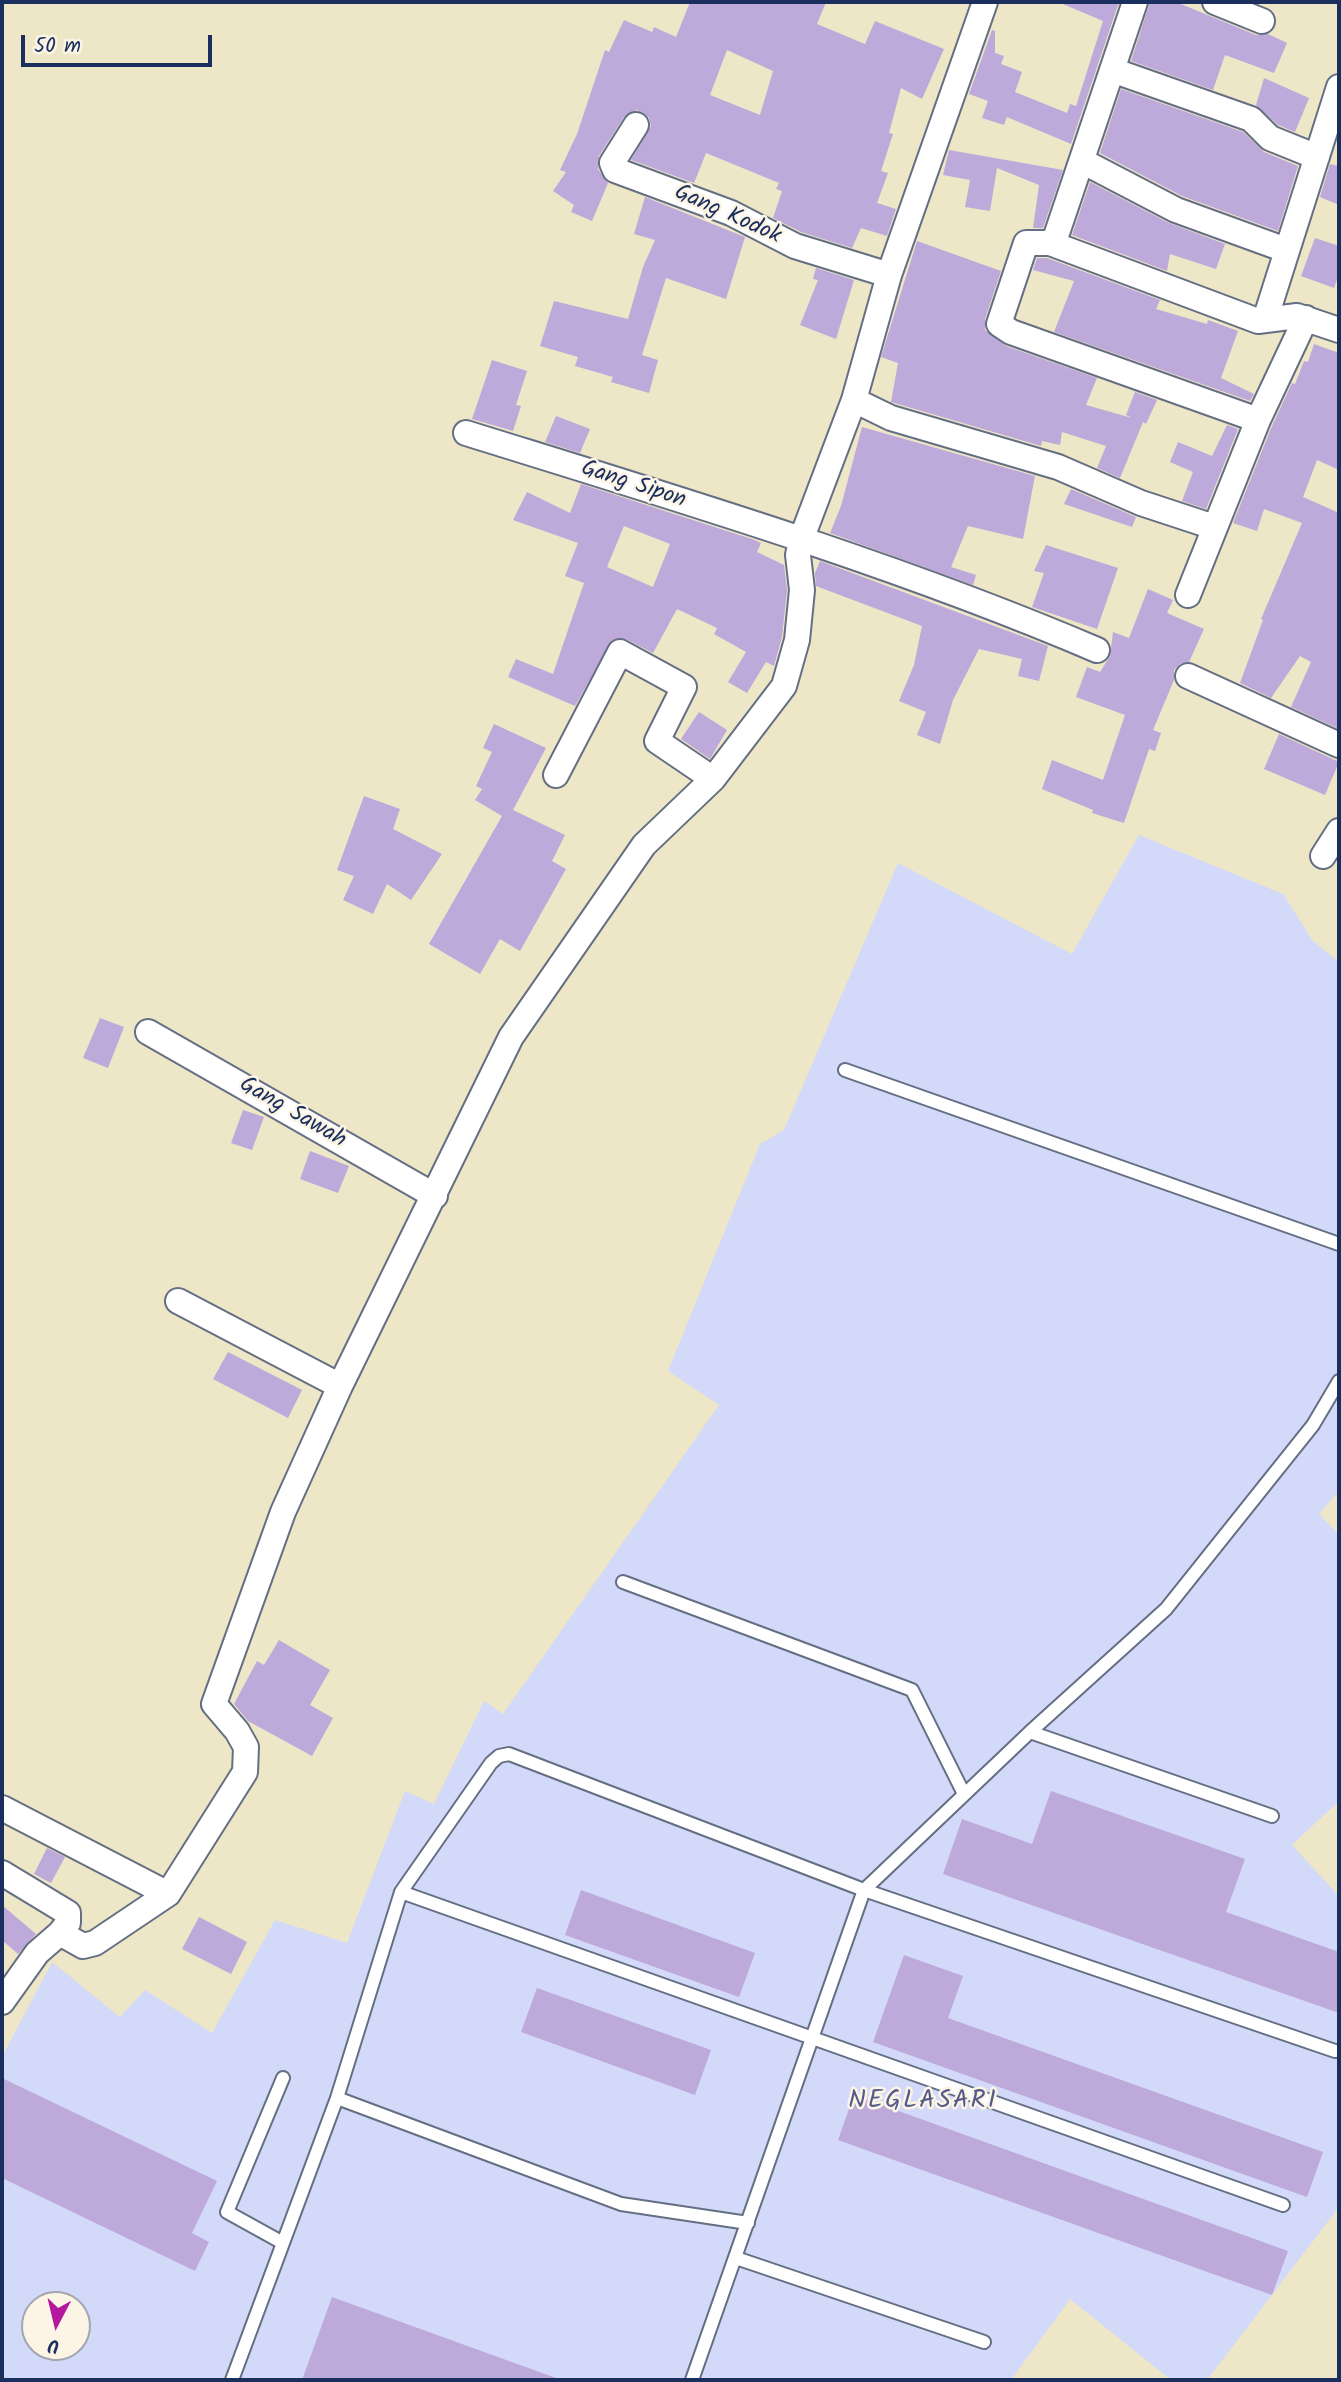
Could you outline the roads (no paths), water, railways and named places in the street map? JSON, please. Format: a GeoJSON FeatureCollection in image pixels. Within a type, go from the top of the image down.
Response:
{"type":"FeatureCollection","features":[{"type":"Feature","properties":{"kind":"street"},"geometry":{"type":"LineString","coordinates":[[60,1933],[83,1946],[95,1943],[168,1894],[245,1772],[246,1747],[237,1731],[214,1704],[283,1512],[340,1386],[511,1037],[643,845],[713,779],[784,686],[797,639],[802,590],[798,555],[801,540],[854,400],[889,275],[985,2]]}},
{"type":"Feature","properties":{"kind":"street"},"geometry":{"type":"LineString","coordinates":[[1049,243],[1055,239],[1135,2]]}},
{"type":"Feature","properties":{"kind":"street"},"geometry":{"type":"LineString","coordinates":[[1215,2],[1262,21]]}},
{"type":"Feature","properties":{"kind":"street"},"geometry":{"type":"LineString","coordinates":[[1112,70],[1251,119],[1270,138],[1317,157]]}},
{"type":"Feature","properties":{"kind":"street"},"geometry":{"type":"LineString","coordinates":[[1265,320],[1339,87]]}},
{"type":"Feature","properties":{"kind":"street","name":"Gang Kodok"},"geometry":{"type":"LineString","coordinates":[[636,125],[612,163],[615,170],[730,213],[795,246],[889,275]]}},
{"type":"Feature","properties":{"kind":"street"},"geometry":{"type":"LineString","coordinates":[[1082,161],[1176,210],[1286,250]]}},
{"type":"Feature","properties":{"kind":"street"},"geometry":{"type":"LineString","coordinates":[[1258,421],[1003,329],[999,318],[1026,243],[1049,243],[1258,321],[1288,316],[1306,318],[1339,330]]}},
{"type":"Feature","properties":{"kind":"street"},"geometry":{"type":"LineString","coordinates":[[1188,595],[1258,421],[1306,318]]}},
{"type":"Feature","properties":{"kind":"street"},"geometry":{"type":"LineString","coordinates":[[854,400],[891,418],[1058,467],[1141,503],[1214,527]]}},
{"type":"Feature","properties":{"kind":"street","name":"Gang Sipon"},"geometry":{"type":"LineString","coordinates":[[466,432],[801,540],[1019,617],[1097,650]]}},
{"type":"Feature","properties":{"kind":"street"},"geometry":{"type":"LineString","coordinates":[[556,775],[620,652],[684,687],[657,741],[713,779]]}},
{"type":"Feature","properties":{"kind":"street"},"geometry":{"type":"LineString","coordinates":[[1188,676],[1339,745]]}},
{"type":"Feature","properties":{"kind":"street"},"geometry":{"type":"LineString","coordinates":[[1324,856],[1339,831]]}},
{"type":"Feature","properties":{"kind":"street","name":"Gang Sawah"},"geometry":{"type":"LineString","coordinates":[[148,1032],[435,1196]]}},
{"type":"Feature","properties":{"kind":"street"},"geometry":{"type":"LineString","coordinates":[[178,1301],[340,1386]]}},
{"type":"Feature","properties":{"kind":"street"},"geometry":{"type":"LineString","coordinates":[[2,1808],[168,1894]]}},
{"type":"Feature","properties":{"kind":"street"},"geometry":{"type":"LineString","coordinates":[[2,1873],[68,1913],[68,1923],[37,1953],[2,2002]]}},
{"type":"Feature","properties":{"kind":"lane"},"geometry":{"type":"LineString","coordinates":[[845,1070],[1339,1244]]}},
{"type":"Feature","properties":{"kind":"lane"},"geometry":{"type":"LineString","coordinates":[[692,2380],[864,1890],[1030,1732],[1166,1609],[1313,1425],[1339,1381]]}},
{"type":"Feature","properties":{"kind":"lane"},"geometry":{"type":"LineString","coordinates":[[623,1582],[912,1690],[964,1794]]}},
{"type":"Feature","properties":{"kind":"lane"},"geometry":{"type":"LineString","coordinates":[[1030,1732],[1272,1816]]}},
{"type":"Feature","properties":{"kind":"lane"},"geometry":{"type":"LineString","coordinates":[[232,2380],[337,2098],[401,1892],[491,1763],[499,1756],[509,1754],[864,1890],[1335,2051]]}},
{"type":"Feature","properties":{"kind":"lane"},"geometry":{"type":"LineString","coordinates":[[401,1892],[1283,2205]]}},
{"type":"Feature","properties":{"kind":"lane"},"geometry":{"type":"LineString","coordinates":[[283,2078],[227,2211],[283,2243]]}},
{"type":"Feature","properties":{"kind":"lane"},"geometry":{"type":"LineString","coordinates":[[337,2098],[621,2204],[748,2223]]}},
{"type":"Feature","properties":{"kind":"lane"},"geometry":{"type":"LineString","coordinates":[[736,2258],[984,2342]]}},
{"type":"Feature","properties":{"kind":"district","name":"NEGLASARI"},"geometry":{"type":"Point","coordinates":[923,2103]}}]}
